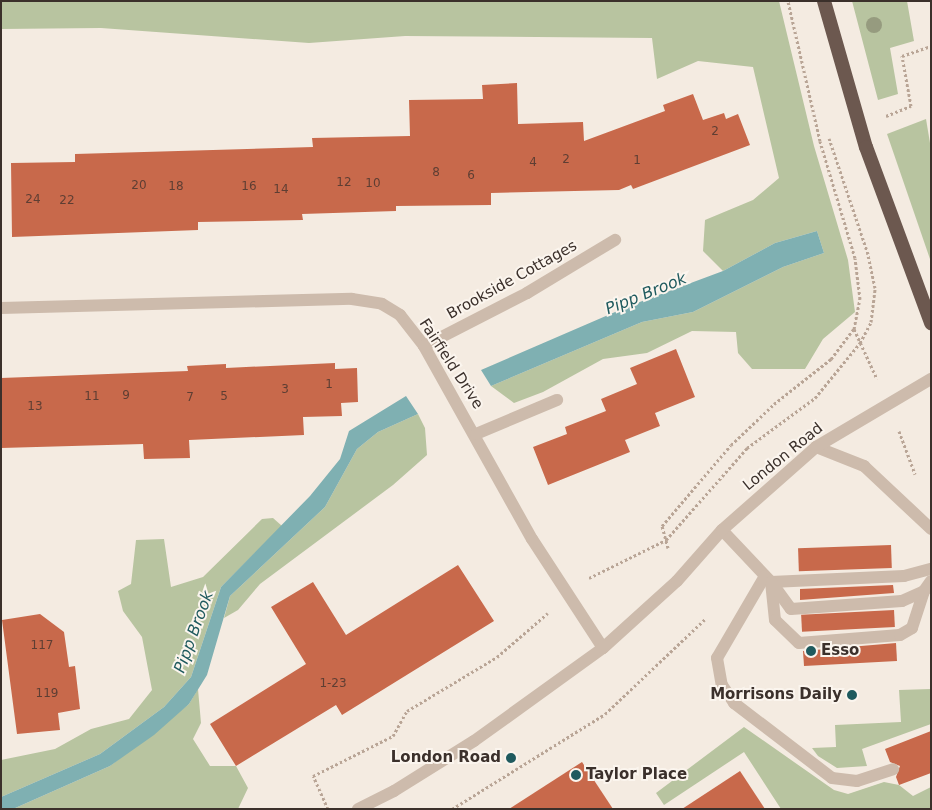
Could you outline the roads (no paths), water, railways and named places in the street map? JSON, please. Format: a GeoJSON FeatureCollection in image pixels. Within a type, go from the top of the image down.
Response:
{"type":"FeatureCollection","features":[{"type":"Feature","properties":{"kind":"highway"},"geometry":{"type":"LineString","coordinates":[[824,1],[866,147],[931,323]]}},
{"type":"Feature","properties":{"kind":"street","name":"Brookside Cottages"},"geometry":{"type":"LineString","coordinates":[[424,346],[528,293],[615,240]]}},
{"type":"Feature","properties":{"kind":"street","name":"Fairfield Drive"},"geometry":{"type":"LineString","coordinates":[[1,308],[352,299],[382,304],[400,315],[424,346],[476,434],[532,539],[603,648]]}},
{"type":"Feature","properties":{"kind":"street","name":"London Road"},"geometry":{"type":"LineString","coordinates":[[358,809],[474,741],[603,648],[676,581],[722,530],[816,447],[931,379]]}},
{"type":"Feature","properties":{"kind":"street"},"geometry":{"type":"LineString","coordinates":[[476,434],[557,400]]}},
{"type":"Feature","properties":{"kind":"street"},"geometry":{"type":"LineString","coordinates":[[816,447],[864,466],[931,529]]}},
{"type":"Feature","properties":{"kind":"street"},"geometry":{"type":"LineString","coordinates":[[722,530],[768,579],[792,610],[902,601],[927,586]]}},
{"type":"Feature","properties":{"kind":"street"},"geometry":{"type":"LineString","coordinates":[[768,579],[904,576],[931,569]]}},
{"type":"Feature","properties":{"kind":"street"},"geometry":{"type":"LineString","coordinates":[[768,579],[775,620],[799,643],[900,634],[912,628],[927,586]]}},
{"type":"Feature","properties":{"kind":"street"},"geometry":{"type":"LineString","coordinates":[[768,579],[717,658],[722,685],[734,703],[832,778],[857,781],[893,769]]}},
{"type":"Feature","properties":{"kind":"water"},"geometry":{"type":"Polygon","coordinates":[[[817,231],[824,253],[783,267],[693,312],[642,322],[491,386],[481,370],[629,306],[723,271],[775,243],[817,231]]]}},
{"type":"Feature","properties":{"kind":"water"},"geometry":{"type":"Polygon","coordinates":[[[406,396],[418,414],[378,432],[357,449],[325,507],[230,596],[207,675],[189,704],[154,735],[110,766],[13,809],[1,809],[1,797],[100,754],[164,707],[191,677],[221,587],[310,496],[340,459],[349,431],[406,396]]]}},
{"type":"Feature","properties":{"kind":"place","name":"Esso"},"geometry":{"type":"Point","coordinates":[811,651]}},
{"type":"Feature","properties":{"kind":"place","name":"Morrisons Daily"},"geometry":{"type":"Point","coordinates":[852,695]}},
{"type":"Feature","properties":{"kind":"place","name":"London Road"},"geometry":{"type":"Point","coordinates":[511,758]}},
{"type":"Feature","properties":{"kind":"place","name":"Taylor Place"},"geometry":{"type":"Point","coordinates":[576,775]}},
{"type":"Feature","properties":{"kind":"water label","name":"Pipp Brook"},"geometry":{"type":"Point","coordinates":[646,294]}},
{"type":"Feature","properties":{"kind":"water label","name":"Pipp Brook"},"geometry":{"type":"Point","coordinates":[194,632]}}]}
